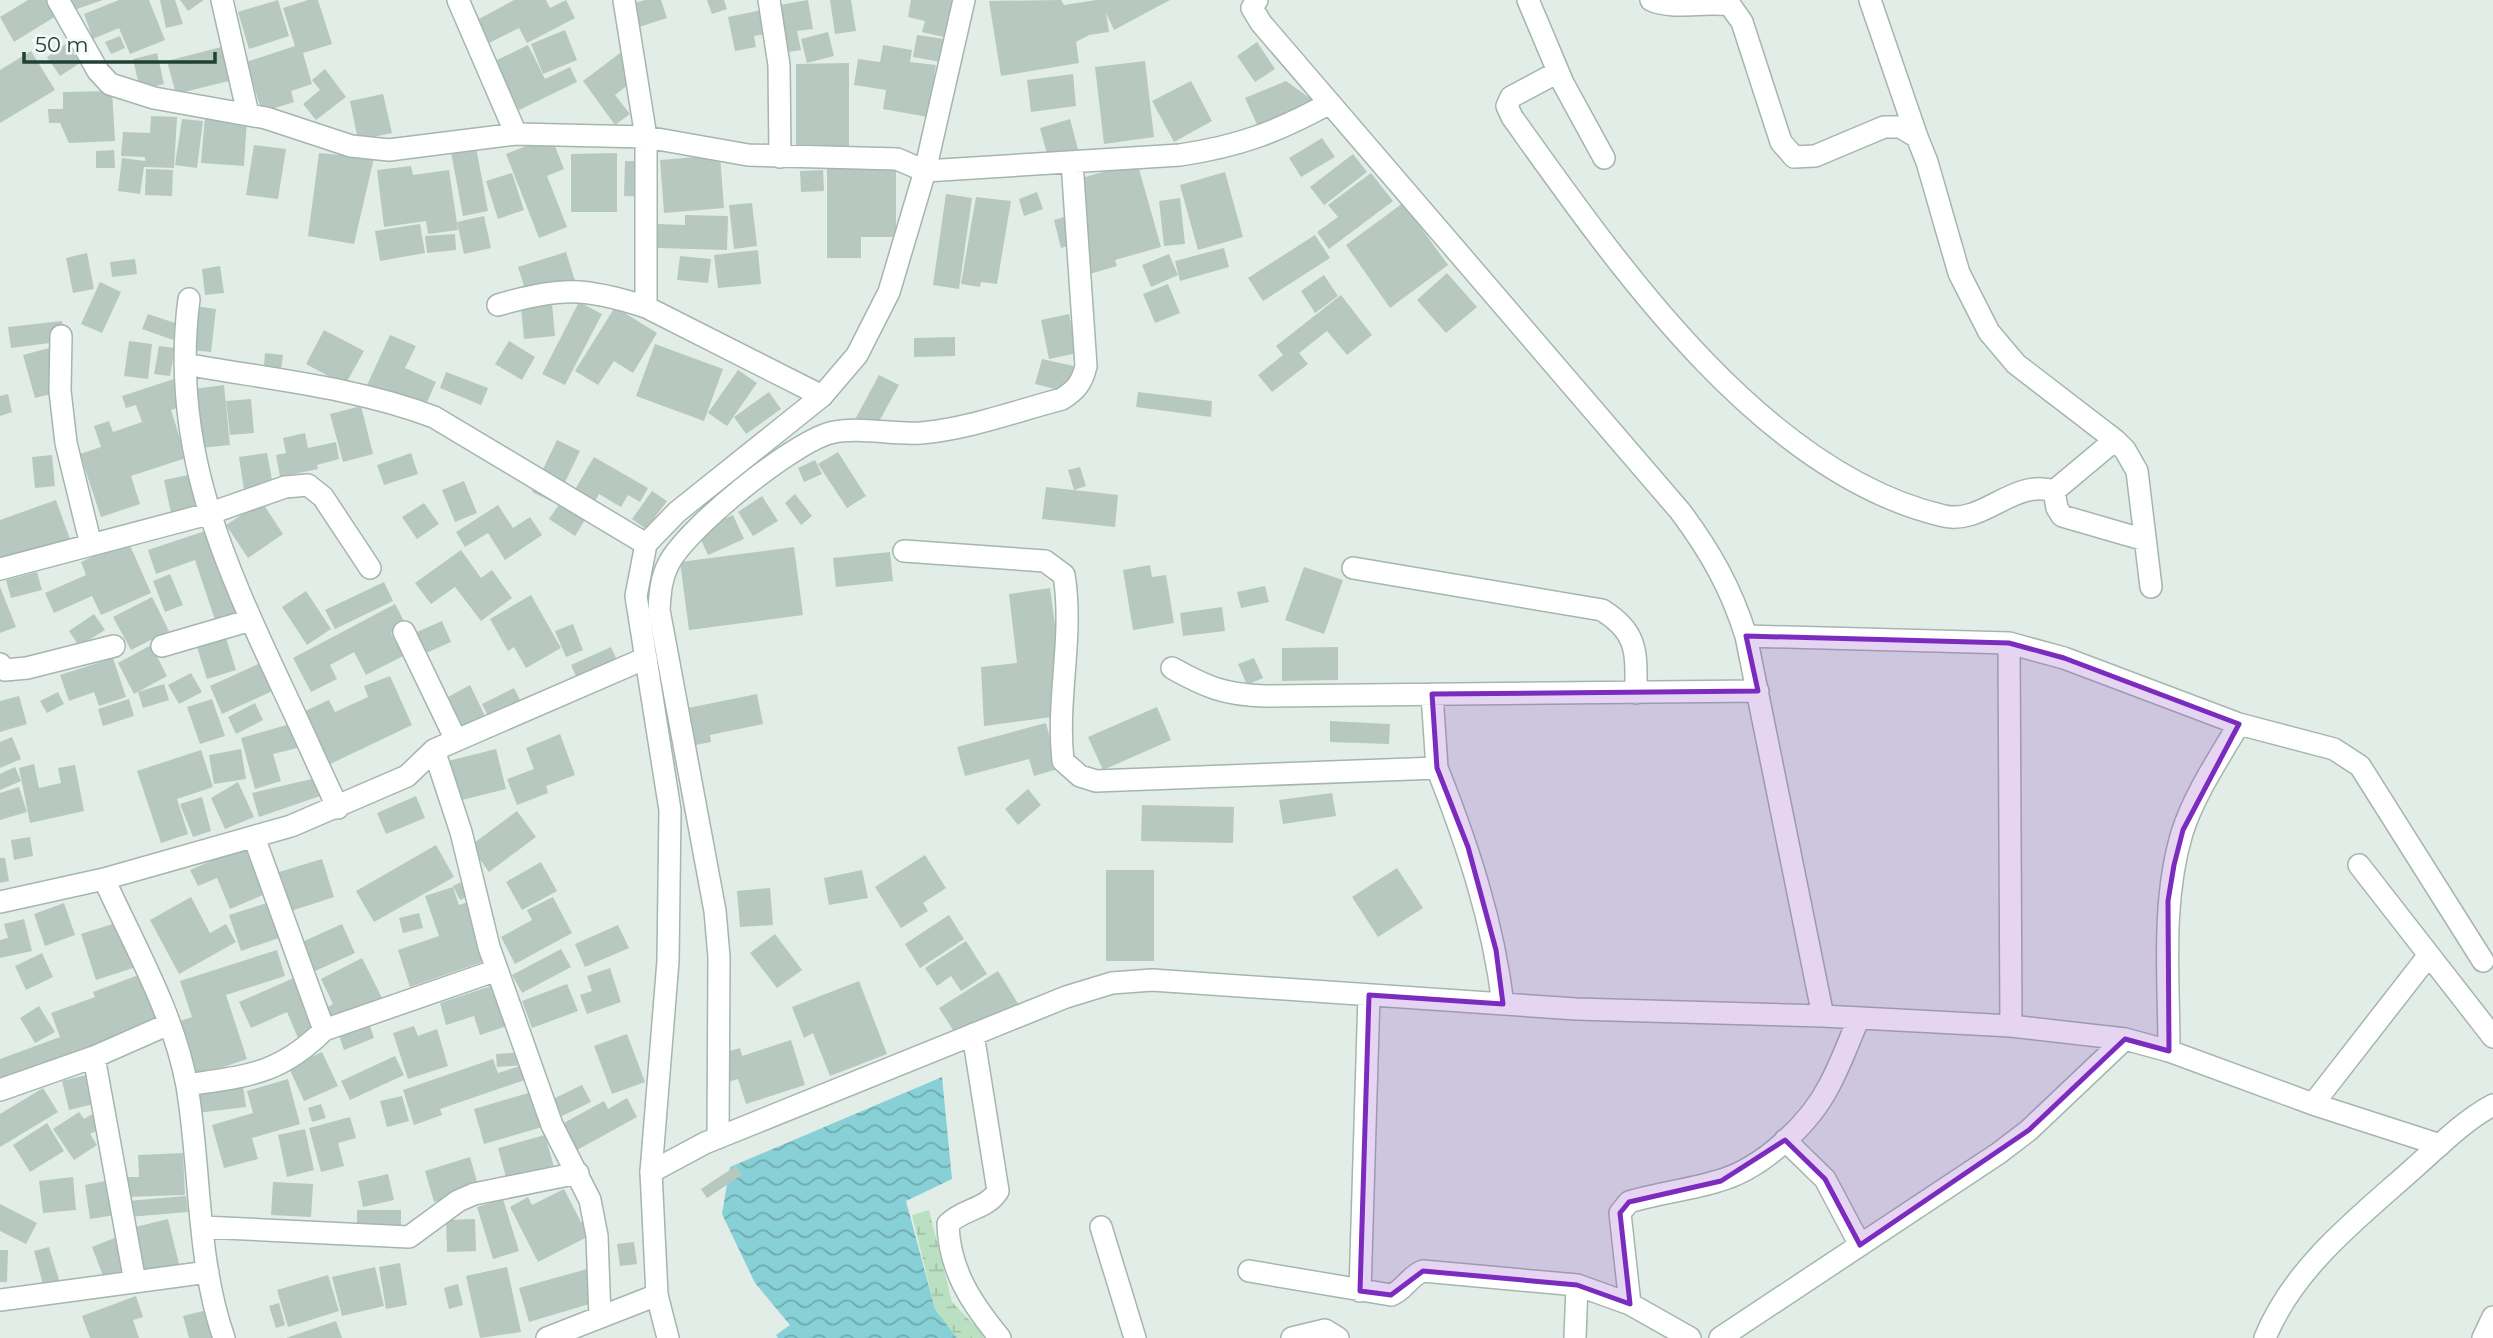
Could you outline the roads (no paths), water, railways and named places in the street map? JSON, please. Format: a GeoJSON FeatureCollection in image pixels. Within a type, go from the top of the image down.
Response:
{"type":"FeatureCollection","features":[{"type":"Feature","properties":{"kind":"street"},"geometry":{"type":"LineString","coordinates":[[58,0],[98,71],[110,84],[154,99],[248,114],[326,140],[389,150],[516,134],[646,137],[780,157],[870,156],[897,159],[925,171],[1217,150],[1253,141],[1330,103]]}},
{"type":"Feature","properties":{"kind":"street"},"geometry":{"type":"LineString","coordinates":[[222,0],[248,114]]}},
{"type":"Feature","properties":{"kind":"street"},"geometry":{"type":"LineString","coordinates":[[458,0],[516,134]]}},
{"type":"Feature","properties":{"kind":"street"},"geometry":{"type":"LineString","coordinates":[[624,0],[646,137],[646,307]]}},
{"type":"Feature","properties":{"kind":"street"},"geometry":{"type":"LineString","coordinates":[[769,0],[779,65],[780,157]]}},
{"type":"Feature","properties":{"kind":"street"},"geometry":{"type":"LineString","coordinates":[[668,1338],[657,1296],[650,1172],[668,961],[670,822],[636,596],[646,544],[677,512],[822,396],[857,355],[889,292],[925,171],[964,0]]}},
{"type":"Feature","properties":{"kind":"street"},"geometry":{"type":"LineString","coordinates":[[1257,0],[1252,8],[1261,23],[1680,511],[1719,566],[1735,601],[1746,636],[1823,1016]]}},
{"type":"Feature","properties":{"kind":"street"},"geometry":{"type":"LineString","coordinates":[[1528,0],[1558,72],[1604,158]]}},
{"type":"Feature","properties":{"kind":"street"},"geometry":{"type":"LineString","coordinates":[[1651,0],[1660,5],[1709,1],[1739,3],[1742,22],[1781,142],[1794,157],[1815,156],[1884,127],[1900,127],[1917,137]]}},
{"type":"Feature","properties":{"kind":"street"},"geometry":{"type":"LineString","coordinates":[[1870,0],[1927,162],[1959,273],[1989,332],[2016,364],[2125,450],[2137,471],[2151,587]]}},
{"type":"Feature","properties":{"kind":"street"},"geometry":{"type":"LineString","coordinates":[[1558,72],[1511,97],[1507,106],[1512,117],[1637,286],[1738,395],[1786,439],[1875,491],[1944,516],[1962,519],[1978,514],[2009,497],[2044,488],[2054,491]]}},
{"type":"Feature","properties":{"kind":"street"},"geometry":{"type":"LineString","coordinates":[[718,1138],[719,957],[715,911],[659,610],[661,583],[670,562],[687,540],[758,476],[816,439],[850,431],[899,434],[951,428],[1062,399],[1074,391],[1083,380],[1086,366],[1072,162]]}},
{"type":"Feature","properties":{"kind":"street"},"geometry":{"type":"LineString","coordinates":[[498,305],[561,290],[591,292],[646,307],[822,396]]}},
{"type":"Feature","properties":{"kind":"street"},"geometry":{"type":"LineString","coordinates":[[189,299],[185,364],[194,451],[208,514],[251,620],[338,808]]}},
{"type":"Feature","properties":{"kind":"street"},"geometry":{"type":"LineString","coordinates":[[61,336],[60,391],[66,443],[91,545]]}},
{"type":"Feature","properties":{"kind":"street"},"geometry":{"type":"LineString","coordinates":[[185,364],[356,394],[400,404],[434,417],[646,544]]}},
{"type":"Feature","properties":{"kind":"street"},"geometry":{"type":"LineString","coordinates":[[2054,491],[2115,440]]}},
{"type":"Feature","properties":{"kind":"street"},"geometry":{"type":"LineString","coordinates":[[0,569],[208,514],[285,488],[308,485],[324,497],[370,568]]}},
{"type":"Feature","properties":{"kind":"street"},"geometry":{"type":"LineString","coordinates":[[2054,491],[2057,508],[2062,516],[2145,540]]}},
{"type":"Feature","properties":{"kind":"street"},"geometry":{"type":"LineString","coordinates":[[904,551],[1045,561],[1064,575],[1068,601],[1060,734],[1063,761],[1080,776],[1096,781],[1437,768]]}},
{"type":"Feature","properties":{"kind":"street"},"geometry":{"type":"LineString","coordinates":[[1353,568],[1602,610],[1620,622],[1631,638],[1636,655],[1636,693]]}},
{"type":"Feature","properties":{"kind":"street"},"geometry":{"type":"LineString","coordinates":[[162,646],[251,620]]}},
{"type":"Feature","properties":{"kind":"street"},"geometry":{"type":"LineString","coordinates":[[404,632],[456,740]]}},
{"type":"Feature","properties":{"kind":"street"},"geometry":{"type":"LineString","coordinates":[[1746,636],[2009,643],[2064,658],[2239,724],[2334,749],[2360,766],[2483,961]]}},
{"type":"Feature","properties":{"kind":"street"},"geometry":{"type":"LineString","coordinates":[[2009,643],[2011,1026]]}},
{"type":"Feature","properties":{"kind":"street"},"geometry":{"type":"LineString","coordinates":[[0,664],[5,670],[27,668],[114,646]]}},
{"type":"Feature","properties":{"kind":"street"},"geometry":{"type":"LineString","coordinates":[[0,902],[104,879],[254,837],[338,808],[407,776],[434,750],[646,658]]}},
{"type":"Feature","properties":{"kind":"street"},"geometry":{"type":"LineString","coordinates":[[1172,668],[1206,687],[1232,695],[1758,691]]}},
{"type":"Feature","properties":{"kind":"street"},"geometry":{"type":"LineString","coordinates":[[1433,694],[1437,768],[1468,847],[1496,950],[1503,1004]]}},
{"type":"Feature","properties":{"kind":"street"},"geometry":{"type":"LineString","coordinates":[[2169,1051],[2168,901],[2174,865],[2183,830],[2239,724]]}},
{"type":"Feature","properties":{"kind":"street"},"geometry":{"type":"LineString","coordinates":[[434,750],[461,832],[497,970],[552,1125],[590,1200],[597,1236],[600,1317]]}},
{"type":"Feature","properties":{"kind":"street"},"geometry":{"type":"LineString","coordinates":[[254,837],[324,1030]]}},
{"type":"Feature","properties":{"kind":"street"},"geometry":{"type":"LineString","coordinates":[[2359,865],[2493,1037]]}},
{"type":"Feature","properties":{"kind":"street"},"geometry":{"type":"LineString","coordinates":[[104,879],[169,1024],[187,1085],[208,1272],[215,1311],[224,1338]]}},
{"type":"Feature","properties":{"kind":"street"},"geometry":{"type":"LineString","coordinates":[[2313,1104],[2429,955]]}},
{"type":"Feature","properties":{"kind":"street"},"geometry":{"type":"LineString","coordinates":[[187,1085],[248,1076],[280,1065],[306,1048],[324,1030],[497,970]]}},
{"type":"Feature","properties":{"kind":"street"},"geometry":{"type":"LineString","coordinates":[[650,1172],[718,1138],[1066,997],[1112,983],[1152,980],[1503,1004],[2011,1026],[2125,1040],[2169,1051],[2313,1104],[2440,1145]]}},
{"type":"Feature","properties":{"kind":"street"},"geometry":{"type":"LineString","coordinates":[[1360,1291],[1369,995]]}},
{"type":"Feature","properties":{"kind":"street"},"geometry":{"type":"LineString","coordinates":[[1630,1304],[1620,1213],[1629,1202],[1721,1181],[1749,1167],[1785,1140],[1810,1114],[1829,1086],[1858,1020]]}},
{"type":"Feature","properties":{"kind":"street"},"geometry":{"type":"LineString","coordinates":[[0,1090],[94,1057],[169,1024]]}},
{"type":"Feature","properties":{"kind":"street"},"geometry":{"type":"LineString","coordinates":[[973,1034],[998,1191],[990,1203],[957,1215],[948,1224],[948,1238],[966,1293],[1000,1338]]}},
{"type":"Feature","properties":{"kind":"street"},"geometry":{"type":"LineString","coordinates":[[1720,1338],[2029,1130],[2125,1040]]}},
{"type":"Feature","properties":{"kind":"street"},"geometry":{"type":"LineString","coordinates":[[94,1057],[135,1282]]}},
{"type":"Feature","properties":{"kind":"street"},"geometry":{"type":"LineString","coordinates":[[2265,1338],[2276,1311],[2297,1281],[2350,1224],[2440,1145],[2493,1105]]}},
{"type":"Feature","properties":{"kind":"street"},"geometry":{"type":"LineString","coordinates":[[1785,1140],[1825,1179],[1860,1245]]}},
{"type":"Feature","properties":{"kind":"street"},"geometry":{"type":"LineString","coordinates":[[203,1227],[409,1237],[458,1201],[474,1194],[578,1173]]}},
{"type":"Feature","properties":{"kind":"street"},"geometry":{"type":"LineString","coordinates":[[1101,1227],[1135,1338]]}},
{"type":"Feature","properties":{"kind":"street"},"geometry":{"type":"LineString","coordinates":[[0,1300],[208,1272]]}},
{"type":"Feature","properties":{"kind":"street"},"geometry":{"type":"LineString","coordinates":[[1249,1272],[1391,1295],[1402,1291],[1414,1275],[1423,1272],[1577,1285],[1630,1304],[1690,1338]]}},
{"type":"Feature","properties":{"kind":"street"},"geometry":{"type":"LineString","coordinates":[[1575,1338],[1577,1285]]}},
{"type":"Feature","properties":{"kind":"street"},"geometry":{"type":"LineString","coordinates":[[547,1338],[657,1296]]}},
{"type":"Feature","properties":{"kind":"street"},"geometry":{"type":"LineString","coordinates":[[2483,1338],[2493,1317]]}},
{"type":"Feature","properties":{"kind":"street"},"geometry":{"type":"LineString","coordinates":[[1292,1338],[1325,1329],[1338,1338]]}},
{"type":"Feature","properties":{"kind":"water"},"geometry":{"type":"Polygon","coordinates":[[[942,1077],[952,1179],[906,1201],[935,1309],[957,1338],[778,1338],[776,1335],[790,1325],[755,1283],[722,1214],[730,1167],[942,1077]]]}}]}
